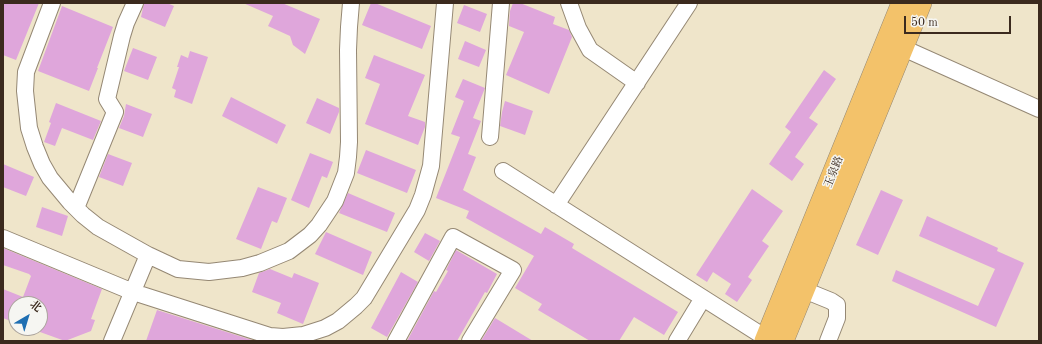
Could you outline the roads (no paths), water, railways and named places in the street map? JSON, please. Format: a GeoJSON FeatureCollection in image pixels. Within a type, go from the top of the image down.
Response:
{"type":"FeatureCollection","features":[{"type":"Feature","properties":{"kind":"main road","name":"玉泉路"},"geometry":{"type":"LineString","coordinates":[[771,340],[902,3]]}},
{"type":"Feature","properties":{"kind":"main road","name":"玉泉路"},"geometry":{"type":"LineString","coordinates":[[771,340],[804,290],[921,3]]}},
{"type":"Feature","properties":{"kind":"street"},"geometry":{"type":"LineString","coordinates":[[52,3],[26,72],[26,110],[33,140],[42,164],[59,190],[76,208],[98,227],[148,255],[178,269],[209,272],[242,268],[260,263],[288,251],[310,235],[319,225],[335,201],[346,172],[348,157],[348,42],[351,3]]}},
{"type":"Feature","properties":{"kind":"street"},"geometry":{"type":"LineString","coordinates":[[76,208],[115,112],[107,99],[122,36],[135,3]]}},
{"type":"Feature","properties":{"kind":"street"},"geometry":{"type":"LineString","coordinates":[[3,238],[133,292],[270,336],[303,334],[325,328],[338,321],[364,298],[417,210],[428,180],[431,166],[440,44],[445,3]]}},
{"type":"Feature","properties":{"kind":"street"},"geometry":{"type":"LineString","coordinates":[[490,136],[501,3]]}},
{"type":"Feature","properties":{"kind":"street"},"geometry":{"type":"LineString","coordinates":[[569,3],[578,28],[590,50],[637,83]]}},
{"type":"Feature","properties":{"kind":"street"},"geometry":{"type":"LineString","coordinates":[[556,205],[689,3]]}},
{"type":"Feature","properties":{"kind":"street"},"geometry":{"type":"LineString","coordinates":[[903,48],[1039,109]]}},
{"type":"Feature","properties":{"kind":"street"},"geometry":{"type":"LineString","coordinates":[[503,171],[771,340]]}},
{"type":"Feature","properties":{"kind":"street"},"geometry":{"type":"LineString","coordinates":[[396,341],[453,237],[513,270],[470,341]]}},
{"type":"Feature","properties":{"kind":"street"},"geometry":{"type":"LineString","coordinates":[[112,341],[148,255]]}},
{"type":"Feature","properties":{"kind":"street"},"geometry":{"type":"LineString","coordinates":[[804,290],[831,300],[837,305],[837,318],[828,341]]}},
{"type":"Feature","properties":{"kind":"street"},"geometry":{"type":"LineString","coordinates":[[677,341],[703,298]]}}]}
